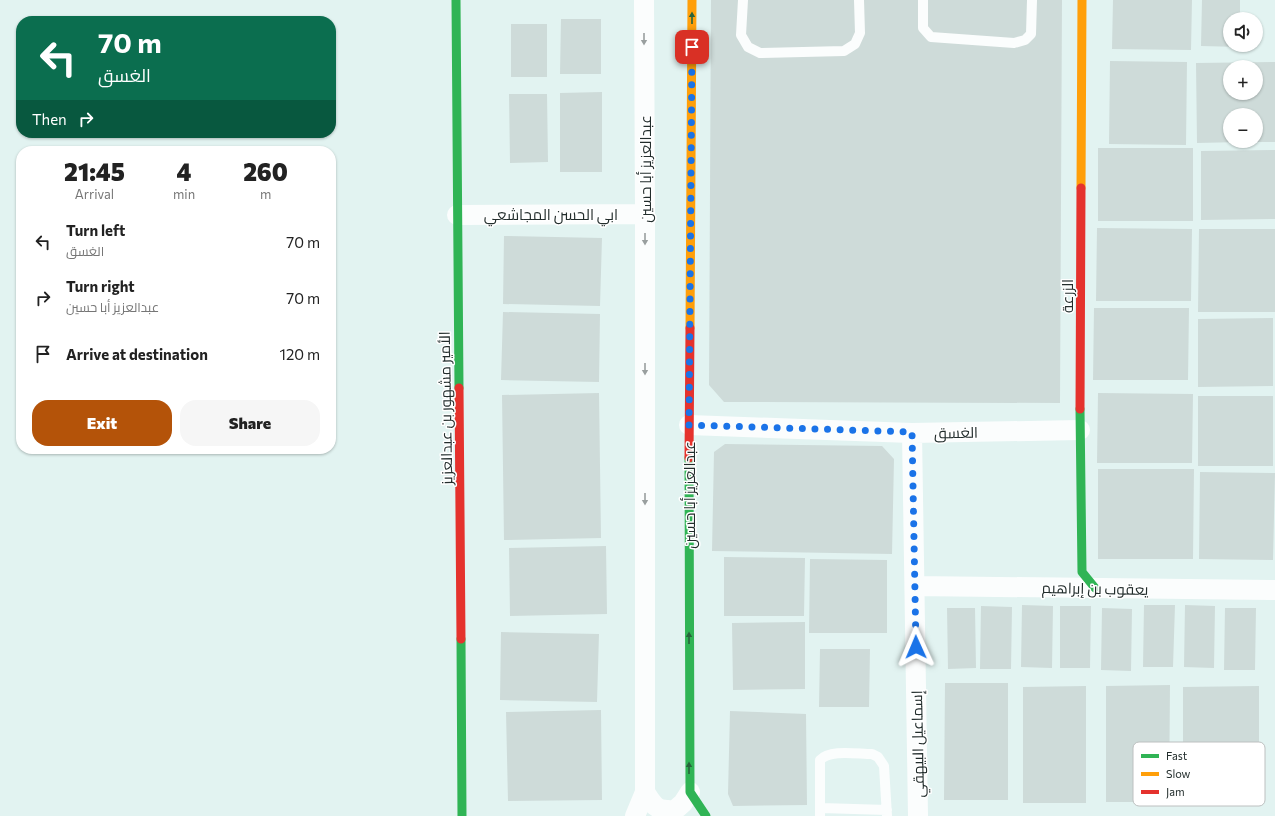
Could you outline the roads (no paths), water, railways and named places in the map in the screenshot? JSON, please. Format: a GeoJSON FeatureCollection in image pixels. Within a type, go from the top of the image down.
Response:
{"type":"FeatureCollection","features":[{"type":"Feature","properties":{"kind":"street","name":"الأمير مشهور بن عبدالعزيز"},"geometry":{"type":"LineString","coordinates":[[456,0],[462,816]]}},
{"type":"Feature","properties":{"kind":"street","name":"عبدالعزيز أبا حسين"},"geometry":{"type":"LineString","coordinates":[[635,816],[645,792],[644,0]]}},
{"type":"Feature","properties":{"kind":"street","name":"عبدالعزيز أبا حسين"},"geometry":{"type":"LineString","coordinates":[[690,792],[689,425],[692,0]]}},
{"type":"Feature","properties":{"kind":"street","name":"الزرعة"},"geometry":{"type":"LineString","coordinates":[[1082,0],[1080,430],[1082,572],[1095,588]]}},
{"type":"Feature","properties":{"kind":"street","name":"ابي الحسن المجاشعي"},"geometry":{"type":"LineString","coordinates":[[457,215],[645,214]]}},
{"type":"Feature","properties":{"kind":"street","name":"الغسق"},"geometry":{"type":"LineString","coordinates":[[689,425],[912,432],[1080,430]]}},
{"type":"Feature","properties":{"kind":"street","name":"إسماعيل البيهقي"},"geometry":{"type":"LineString","coordinates":[[912,432],[918,816]]}},
{"type":"Feature","properties":{"kind":"street","name":"يعقوب بن إبراهيم"},"geometry":{"type":"LineString","coordinates":[[915,586],[1275,590]]}},
{"type":"Feature","properties":{"kind":"street"},"geometry":{"type":"LineString","coordinates":[[645,792],[653,805],[662,811],[675,810],[683,803],[690,792],[706,816]]}},
{"type":"Feature","properties":{"kind":"lane"},"geometry":{"type":"LineString","coordinates":[[743,0],[742,35],[748,47],[760,53],[844,51],[855,44],[860,33],[859,0]]}},
{"type":"Feature","properties":{"kind":"lane"},"geometry":{"type":"LineString","coordinates":[[923,0],[923,28],[931,37],[1014,43],[1025,40],[1031,34],[1032,0]]}},
{"type":"Feature","properties":{"kind":"lane"},"geometry":{"type":"LineString","coordinates":[[831,753],[872,754],[878,757],[884,766],[887,813],[820,812],[820,760],[824,756],[831,753]]}}]}
